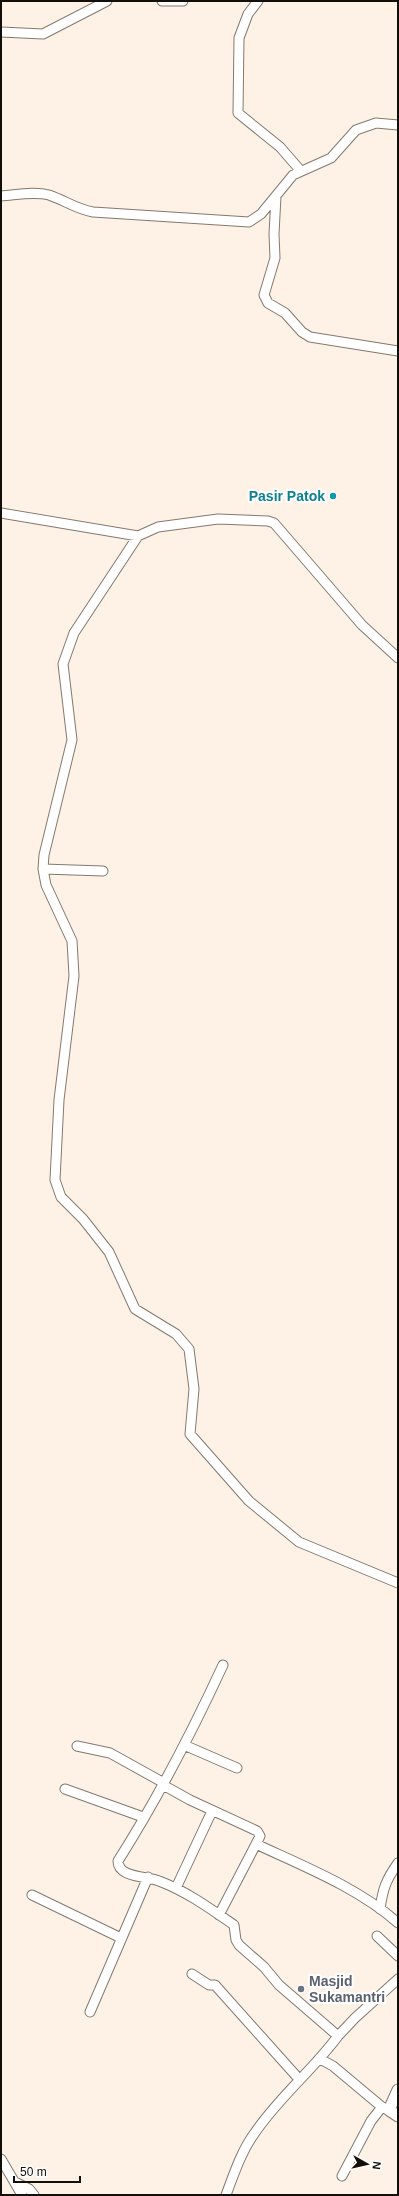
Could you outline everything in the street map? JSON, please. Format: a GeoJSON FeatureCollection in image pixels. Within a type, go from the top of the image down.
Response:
{"type":"FeatureCollection","features":[{"type":"Feature","properties":{"kind":"street"},"geometry":{"type":"LineString","coordinates":[[1,32],[43,34],[107,1]]}},
{"type":"Feature","properties":{"kind":"street"},"geometry":{"type":"LineString","coordinates":[[162,1],[183,1]]}},
{"type":"Feature","properties":{"kind":"street"},"geometry":{"type":"LineString","coordinates":[[258,1],[248,14],[239,38],[238,113],[280,148],[300,170]]}},
{"type":"Feature","properties":{"kind":"street"},"geometry":{"type":"LineString","coordinates":[[1,196],[37,193],[52,197],[80,210],[131,215],[249,222],[261,214],[287,181],[300,170],[331,158],[352,134],[361,127],[376,123],[398,125]]}},
{"type":"Feature","properties":{"kind":"street"},"geometry":{"type":"LineString","coordinates":[[276,196],[274,234],[275,258],[264,290],[265,299],[268,303],[286,313],[302,332],[310,337],[398,351]]}},
{"type":"Feature","properties":{"kind":"street"},"geometry":{"type":"LineString","coordinates":[[1,513],[138,536]]}},
{"type":"Feature","properties":{"kind":"street"},"geometry":{"type":"LineString","coordinates":[[398,658],[362,625],[274,524],[268,521],[218,519],[158,527],[138,536],[74,633],[63,664],[72,740],[44,855],[43,869],[46,885],[72,941],[74,976],[57,1130],[55,1180],[61,1197],[83,1219],[108,1252],[136,1309],[176,1334],[189,1349],[194,1389],[190,1434],[193,1439],[206,1450],[249,1501],[299,1542],[398,1583]]}},
{"type":"Feature","properties":{"kind":"street"},"geometry":{"type":"LineString","coordinates":[[43,869],[103,871]]}},
{"type":"Feature","properties":{"kind":"street"},"geometry":{"type":"LineString","coordinates":[[223,1664],[164,1784],[118,1861],[118,1866],[120,1870],[135,1876],[148,1878],[176,1888],[234,1925],[236,1940],[239,1945],[264,1967],[278,1985],[338,2036]]}},
{"type":"Feature","properties":{"kind":"street"},"geometry":{"type":"LineString","coordinates":[[184,1744],[237,1768]]}},
{"type":"Feature","properties":{"kind":"street"},"geometry":{"type":"LineString","coordinates":[[77,1746],[94,1751],[105,1751],[190,1800],[257,1831],[260,1836],[219,1915]]}},
{"type":"Feature","properties":{"kind":"street"},"geometry":{"type":"LineString","coordinates":[[65,1788],[143,1817]]}},
{"type":"Feature","properties":{"kind":"street"},"geometry":{"type":"LineString","coordinates":[[176,1888],[212,1811]]}},
{"type":"Feature","properties":{"kind":"street"},"geometry":{"type":"LineString","coordinates":[[256,1844],[320,1872],[380,1909],[398,1923]]}},
{"type":"Feature","properties":{"kind":"street"},"geometry":{"type":"LineString","coordinates":[[380,1909],[382,1891],[388,1876],[398,1863]]}},
{"type":"Feature","properties":{"kind":"street"},"geometry":{"type":"LineString","coordinates":[[90,2012],[148,1878]]}},
{"type":"Feature","properties":{"kind":"street"},"geometry":{"type":"LineString","coordinates":[[32,1895],[121,1938]]}},
{"type":"Feature","properties":{"kind":"street"},"geometry":{"type":"LineString","coordinates":[[377,1936],[398,1956]]}},
{"type":"Feature","properties":{"kind":"street"},"geometry":{"type":"LineString","coordinates":[[192,1974],[210,1985],[215,1985],[299,2079]]}},
{"type":"Feature","properties":{"kind":"street"},"geometry":{"type":"LineString","coordinates":[[226,2195],[238,2163],[253,2135],[277,2103],[320,2059],[338,2036],[355,2018],[398,1979]]}},
{"type":"Feature","properties":{"kind":"street"},"geometry":{"type":"LineString","coordinates":[[320,2059],[333,2066],[390,2111]]}},
{"type":"Feature","properties":{"kind":"street"},"geometry":{"type":"LineString","coordinates":[[342,2176],[371,2122],[390,2111],[398,2090]]}},
{"type":"Feature","properties":{"kind":"street"},"geometry":{"type":"LineString","coordinates":[[1,2159],[16,2182],[22,2195]]}},
{"type":"Feature","properties":{"kind":"street"},"geometry":{"type":"LineString","coordinates":[[16,2182],[29,2189],[34,2195]]}},
{"type":"Feature","properties":{"kind":"place","name":"Pasir Patok"},"geometry":{"type":"Point","coordinates":[333,496]}},
{"type":"Feature","properties":{"kind":"place","name":"Masjid Sukamantri"},"geometry":{"type":"Point","coordinates":[301,1989]}}]}
